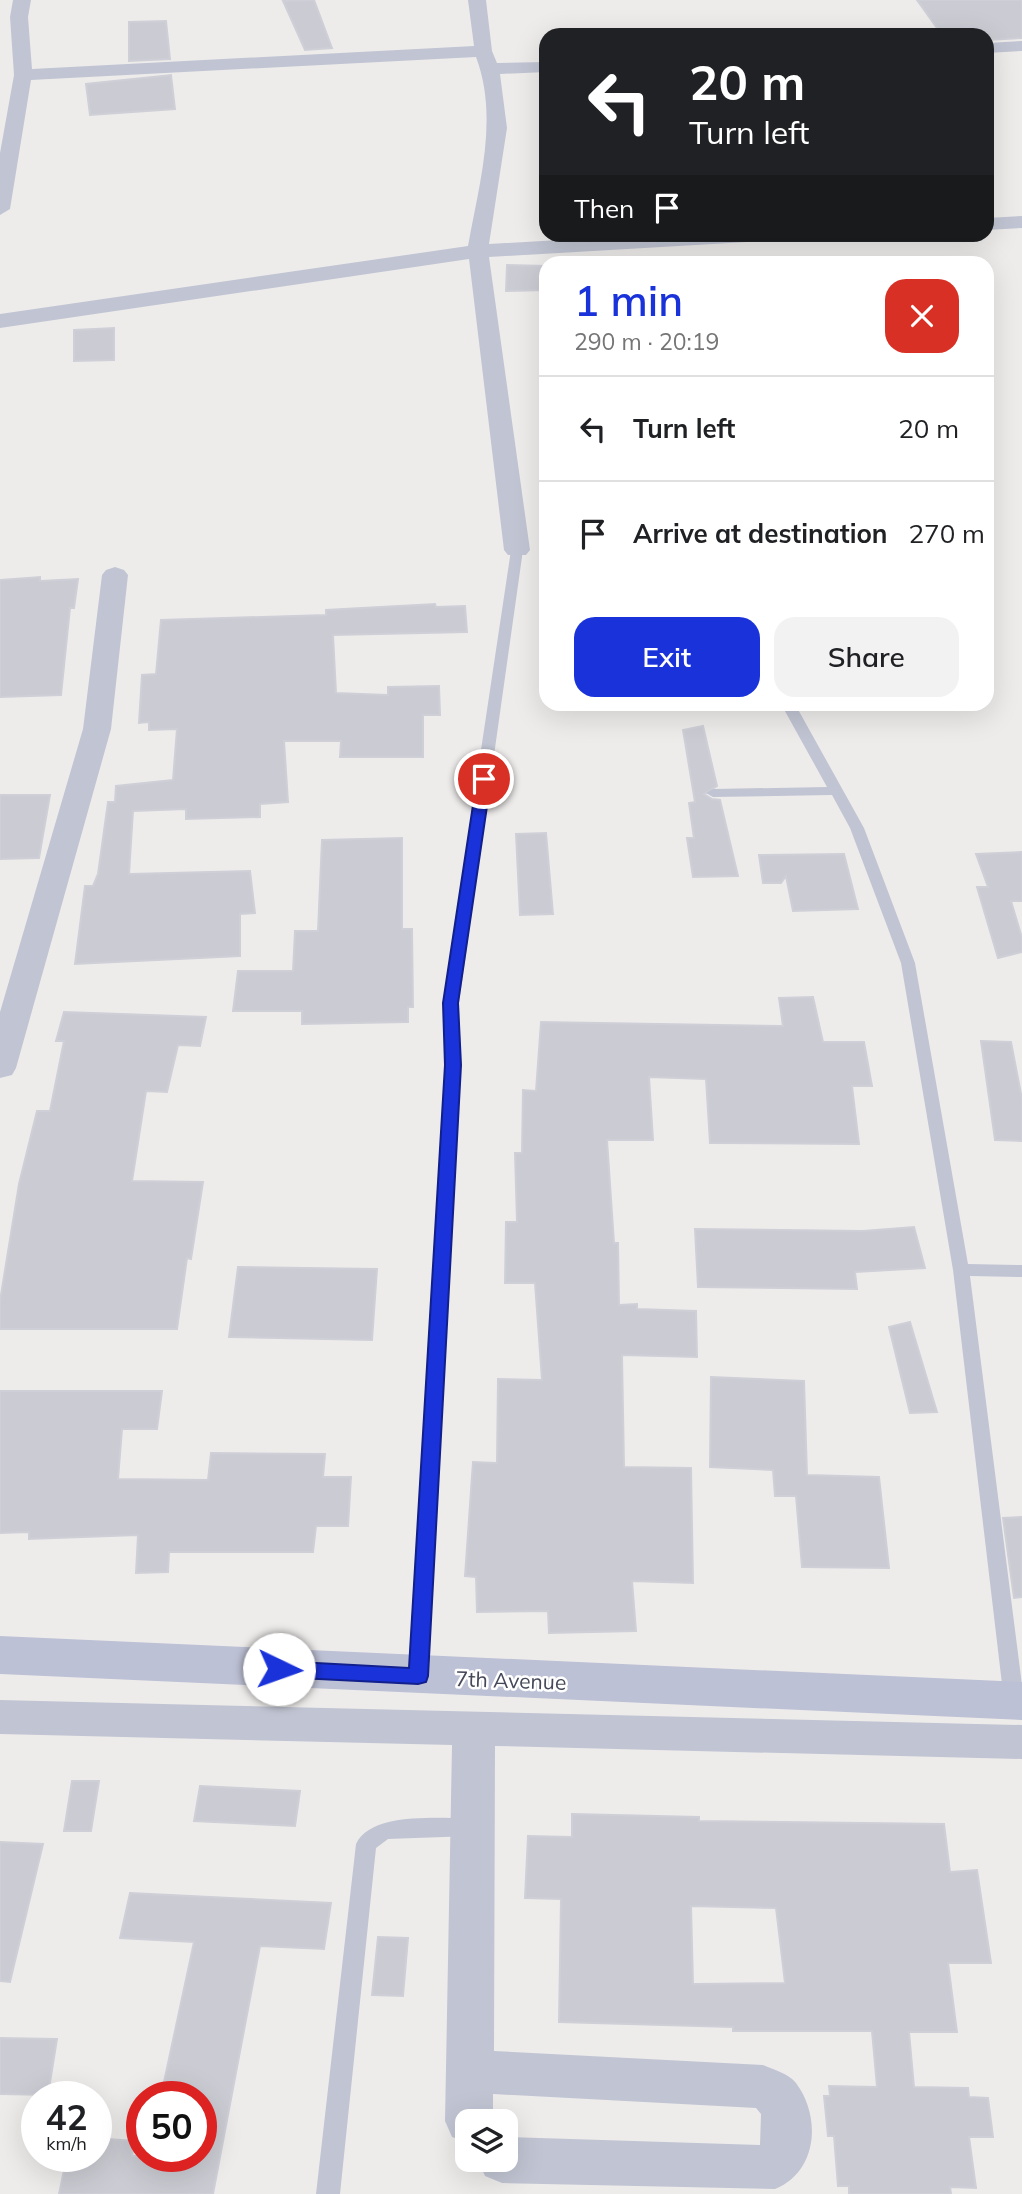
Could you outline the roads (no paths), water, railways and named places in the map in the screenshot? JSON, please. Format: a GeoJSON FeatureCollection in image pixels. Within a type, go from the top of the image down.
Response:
{"type":"FeatureCollection","features":[{"type":"Feature","properties":{"kind":"main road","name":"7th Avenue"},"geometry":{"type":"LineString","coordinates":[[0,1655],[418,1676],[1019,1715]]}},
{"type":"Feature","properties":{"kind":"street"},"geometry":{"type":"LineString","coordinates":[[477,0],[498,128],[478,251],[517,550]]}},
{"type":"Feature","properties":{"kind":"street"},"geometry":{"type":"LineString","coordinates":[[0,18],[20,8],[23,75],[0,209]]}},
{"type":"Feature","properties":{"kind":"street"},"geometry":{"type":"LineString","coordinates":[[994,48],[1022,46]]}},
{"type":"Feature","properties":{"kind":"street"},"geometry":{"type":"LineString","coordinates":[[23,75],[487,60],[539,66]]}},
{"type":"Feature","properties":{"kind":"street"},"geometry":{"type":"LineString","coordinates":[[994,224],[1022,222]]}},
{"type":"Feature","properties":{"kind":"street"},"geometry":{"type":"LineString","coordinates":[[0,321],[478,251],[638,242]]}},
{"type":"Feature","properties":{"kind":"street"},"geometry":{"type":"LineString","coordinates":[[0,1068],[97,729],[116,575]]}},
{"type":"Feature","properties":{"kind":"street"},"geometry":{"type":"LineString","coordinates":[[0,1717],[474,1730],[1019,1715]]}},
{"type":"Feature","properties":{"kind":"street"},"geometry":{"type":"LineString","coordinates":[[469,2109],[475,1827],[474,1730]]}},
{"type":"Feature","properties":{"kind":"street"},"geometry":{"type":"LineString","coordinates":[[469,2071],[762,2087],[776,2092],[785,2103],[786,2153],[775,2166],[760,2168],[518,2160]]}},
{"type":"Feature","properties":{"kind":"lane"},"geometry":{"type":"LineString","coordinates":[[418,1676],[453,1065],[451,1003],[517,550]]}},
{"type":"Feature","properties":{"kind":"lane"},"geometry":{"type":"LineString","coordinates":[[792,711],[857,828],[908,963],[961,1270],[1019,1715]]}},
{"type":"Feature","properties":{"kind":"lane"},"geometry":{"type":"LineString","coordinates":[[713,793],[836,792]]}},
{"type":"Feature","properties":{"kind":"lane"},"geometry":{"type":"LineString","coordinates":[[961,1270],[1022,1271]]}},
{"type":"Feature","properties":{"kind":"lane"},"geometry":{"type":"LineString","coordinates":[[328,2194],[366,1844],[384,1830],[475,1827]]}}]}
